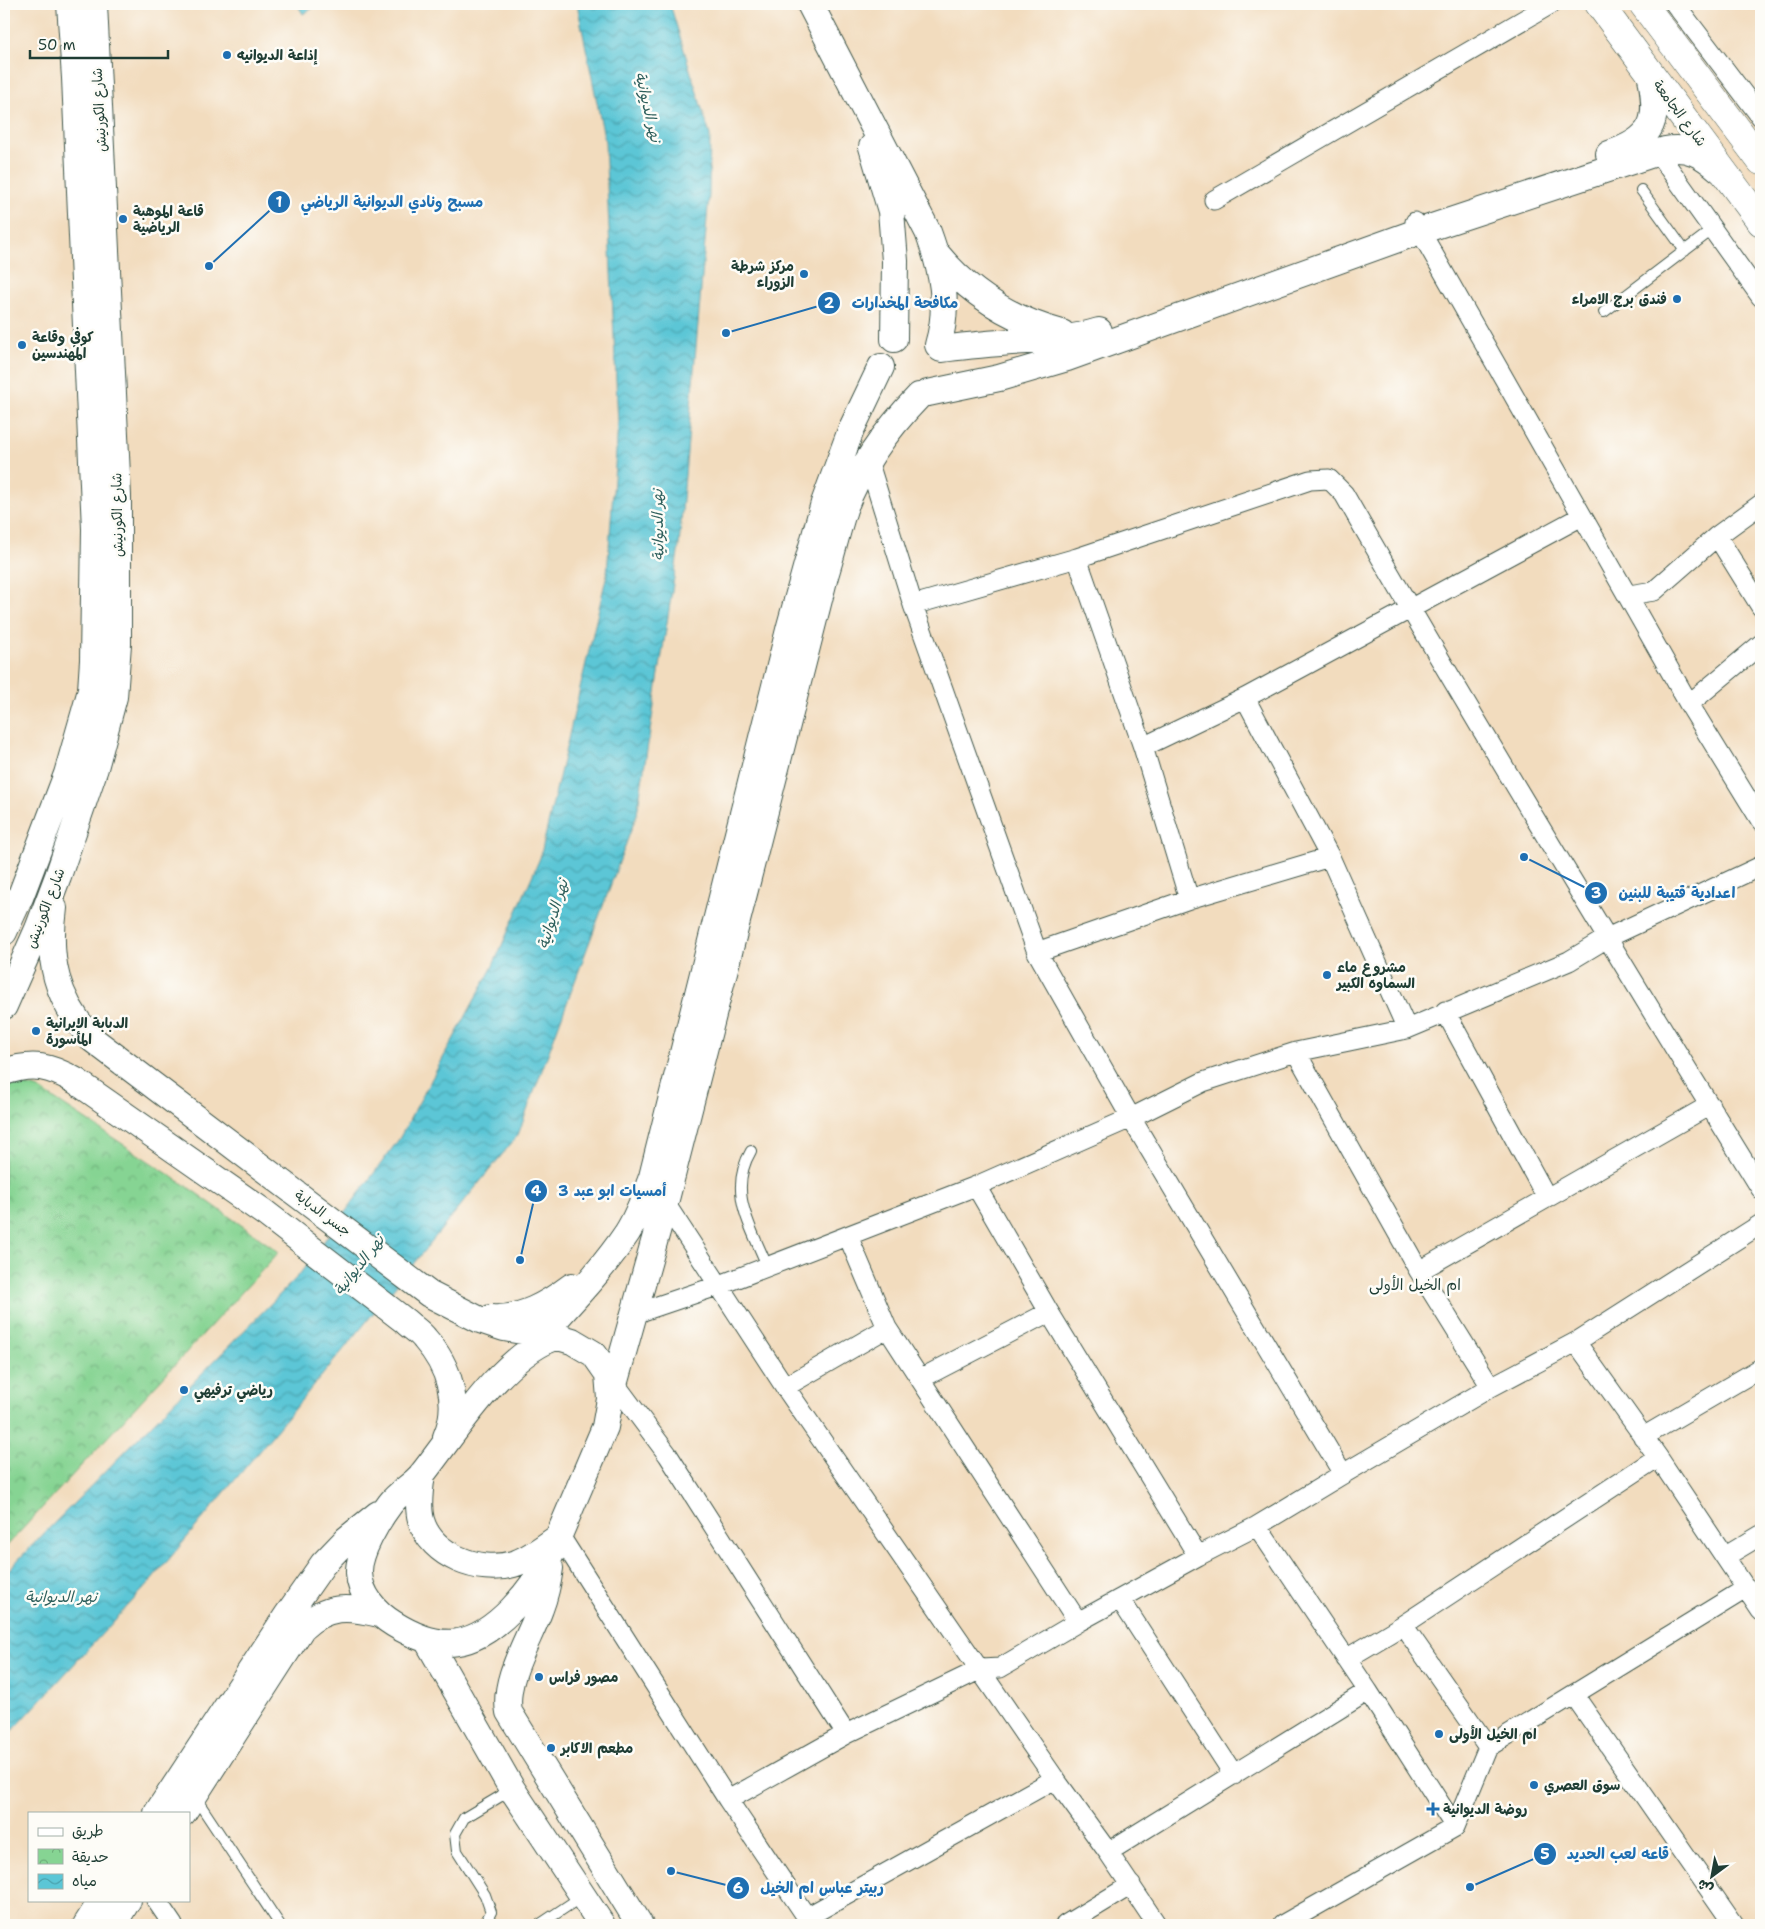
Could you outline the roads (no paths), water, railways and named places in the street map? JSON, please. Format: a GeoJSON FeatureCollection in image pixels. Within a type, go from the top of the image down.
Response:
{"type":"FeatureCollection","features":[{"type":"Feature","properties":{"kind":"main road","name":"شارع الكورنيش"},"geometry":{"type":"LineString","coordinates":[[4,932],[21,895],[67,774],[91,690],[95,529],[76,87],[70,4]]}},
{"type":"Feature","properties":{"kind":"main road","name":"شارع الكورنيش"},"geometry":{"type":"LineString","coordinates":[[4,1006],[38,929],[58,876],[95,768],[114,697],[118,644],[118,496],[94,4]]}},
{"type":"Feature","properties":{"kind":"main road","name":"شارع الجامعة"},"geometry":{"type":"LineString","coordinates":[[1599,4],[1761,222]]}},
{"type":"Feature","properties":{"kind":"main road"},"geometry":{"type":"LineString","coordinates":[[1643,4],[1761,161]]}},
{"type":"Feature","properties":{"kind":"main road"},"geometry":{"type":"LineString","coordinates":[[815,6],[918,212],[936,252],[943,281],[945,302],[939,347]]}},
{"type":"Feature","properties":{"kind":"main road"},"geometry":{"type":"LineString","coordinates":[[881,367],[884,378],[890,386],[898,393],[908,396],[924,395],[1042,366],[1621,150],[1636,142],[1648,130],[1654,116],[1655,99],[1650,72]]}},
{"type":"Feature","properties":{"kind":"main road"},"geometry":{"type":"LineString","coordinates":[[852,82],[891,211],[896,281],[894,339]]}},
{"type":"Feature","properties":{"kind":"main road"},"geometry":{"type":"LineString","coordinates":[[939,347],[1080,336],[1418,226],[1658,152],[1680,148],[1695,151],[1707,159],[1731,181]]}},
{"type":"Feature","properties":{"kind":"main road"},"geometry":{"type":"LineString","coordinates":[[936,252],[960,280],[974,292],[1005,311],[1049,330],[1080,336]]}},
{"type":"Feature","properties":{"kind":"main road"},"geometry":{"type":"LineString","coordinates":[[158,1812],[323,1564],[347,1540],[390,1504],[429,1465],[468,1412],[505,1372],[544,1341],[628,1232],[638,1213],[652,1177],[790,626],[824,503],[851,430],[881,367],[882,357],[887,347],[894,339],[903,334],[922,334],[931,338],[939,347],[944,359],[945,369],[942,378],[936,387],[924,395],[891,426],[868,460],[844,509],[825,576],[665,1203],[634,1314],[611,1386],[605,1427],[556,1545],[535,1582],[492,1629],[459,1643],[427,1640],[408,1632],[379,1614],[361,1610],[335,1610],[313,1618],[302,1628],[188,1804]]}},
{"type":"Feature","properties":{"kind":"main road","name":"جسر الدبابة"},"geometry":{"type":"LineString","coordinates":[[58,876],[53,916],[53,964],[58,985],[66,1005],[77,1023],[92,1039],[429,1294],[472,1316],[504,1328],[544,1341],[585,1348],[594,1354],[611,1386]]}},
{"type":"Feature","properties":{"kind":"main road"},"geometry":{"type":"LineString","coordinates":[[4,1072],[19,1066],[39,1066],[59,1071],[265,1213],[405,1321],[425,1339],[442,1363],[452,1387],[453,1412],[447,1434],[429,1465],[420,1488],[420,1520],[425,1530],[443,1551],[458,1560],[494,1566],[512,1564],[556,1545]]}},
{"type":"Feature","properties":{"kind":"main road"},"geometry":{"type":"LineString","coordinates":[[472,1316],[501,1318],[523,1314],[554,1300],[588,1274],[628,1232]]}},
{"type":"Feature","properties":{"kind":"main road"},"geometry":{"type":"LineString","coordinates":[[379,1614],[369,1601],[363,1588],[359,1575],[359,1566],[372,1535],[390,1504]]}},
{"type":"Feature","properties":{"kind":"main road"},"geometry":{"type":"LineString","coordinates":[[556,1545],[548,1586],[508,1693],[509,1712],[640,1925]]}},
{"type":"Feature","properties":{"kind":"main road"},"geometry":{"type":"LineString","coordinates":[[427,1640],[512,1789],[602,1925]]}},
{"type":"Feature","properties":{"kind":"main road"},"geometry":{"type":"LineString","coordinates":[[86,1925],[101,1902]]}},
{"type":"Feature","properties":{"kind":"main road"},"geometry":{"type":"LineString","coordinates":[[113,1925],[127,1902]]}},
{"type":"Feature","properties":{"kind":"street"},"geometry":{"type":"LineString","coordinates":[[1214,200],[1551,4]]}},
{"type":"Feature","properties":{"kind":"street"},"geometry":{"type":"LineString","coordinates":[[1675,4],[1761,117]]}},
{"type":"Feature","properties":{"kind":"street"},"geometry":{"type":"LineString","coordinates":[[1658,152],[1761,297]]}},
{"type":"Feature","properties":{"kind":"street"},"geometry":{"type":"LineString","coordinates":[[1418,226],[1582,516],[1629,595],[1689,704],[1761,821]]}},
{"type":"Feature","properties":{"kind":"street"},"geometry":{"type":"LineString","coordinates":[[868,460],[913,605],[1037,952],[1131,1118],[1344,1474]]}},
{"type":"Feature","properties":{"kind":"street"},"geometry":{"type":"LineString","coordinates":[[913,605],[1077,558],[1310,480],[1329,479],[1344,494],[1410,610],[1607,938],[1761,1189]]}},
{"type":"Feature","properties":{"kind":"street"},"geometry":{"type":"LineString","coordinates":[[1629,595],[1654,591],[1717,536],[1761,504]]}},
{"type":"Feature","properties":{"kind":"street"},"geometry":{"type":"LineString","coordinates":[[1143,747],[1245,698],[1582,516]]}},
{"type":"Feature","properties":{"kind":"street"},"geometry":{"type":"LineString","coordinates":[[1717,536],[1761,607]]}},
{"type":"Feature","properties":{"kind":"street"},"geometry":{"type":"LineString","coordinates":[[1077,558],[1143,747],[1188,899]]}},
{"type":"Feature","properties":{"kind":"street"},"geometry":{"type":"LineString","coordinates":[[1689,704],[1761,644]]}},
{"type":"Feature","properties":{"kind":"street"},"geometry":{"type":"LineString","coordinates":[[1245,698],[1330,857],[1406,1029]]}},
{"type":"Feature","properties":{"kind":"street"},"geometry":{"type":"LineString","coordinates":[[1037,952],[1188,899],[1330,857]]}},
{"type":"Feature","properties":{"kind":"street"},"geometry":{"type":"LineString","coordinates":[[634,1314],[720,1285],[976,1186],[1131,1118],[1203,1082],[1296,1052],[1406,1029],[1569,961],[1607,938],[1761,866]]}},
{"type":"Feature","properties":{"kind":"street"},"geometry":{"type":"LineString","coordinates":[[1445,1012],[1547,1198]]}},
{"type":"Feature","properties":{"kind":"street"},"geometry":{"type":"LineString","coordinates":[[1296,1052],[1419,1271],[1491,1387]]}},
{"type":"Feature","properties":{"kind":"street"},"geometry":{"type":"LineString","coordinates":[[1419,1271],[1710,1105]]}},
{"type":"Feature","properties":{"kind":"street"},"geometry":{"type":"LineString","coordinates":[[976,1186],[1049,1312],[1198,1556]]}},
{"type":"Feature","properties":{"kind":"street"},"geometry":{"type":"LineString","coordinates":[[665,1203],[785,1387],[1157,1925]]}},
{"type":"Feature","properties":{"kind":"street"},"geometry":{"type":"LineString","coordinates":[[728,1800],[846,1734],[981,1668],[1000,1668],[1078,1622],[1257,1526],[1491,1387],[1576,1342],[1761,1224]]}},
{"type":"Feature","properties":{"kind":"street"},"geometry":{"type":"LineString","coordinates":[[848,1236],[887,1328],[1078,1622]]}},
{"type":"Feature","properties":{"kind":"street"},"geometry":{"type":"LineString","coordinates":[[920,1379],[1049,1312]]}},
{"type":"Feature","properties":{"kind":"street"},"geometry":{"type":"LineString","coordinates":[[785,1387],[887,1328]]}},
{"type":"Feature","properties":{"kind":"street"},"geometry":{"type":"LineString","coordinates":[[1576,1342],[1658,1457],[1761,1610]]}},
{"type":"Feature","properties":{"kind":"street"},"geometry":{"type":"LineString","coordinates":[[1643,1438],[1761,1368]]}},
{"type":"Feature","properties":{"kind":"street"},"geometry":{"type":"LineString","coordinates":[[611,1386],[668,1455],[846,1734]]}},
{"type":"Feature","properties":{"kind":"street"},"geometry":{"type":"LineString","coordinates":[[1346,1659],[1403,1625],[1658,1457]]}},
{"type":"Feature","properties":{"kind":"street"},"geometry":{"type":"LineString","coordinates":[[1257,1526],[1368,1691],[1455,1828]]}},
{"type":"Feature","properties":{"kind":"street"},"geometry":{"type":"LineString","coordinates":[[1726,1556],[1761,1535]]}},
{"type":"Feature","properties":{"kind":"street"},"geometry":{"type":"LineString","coordinates":[[556,1545],[809,1921],[1056,1779]]}},
{"type":"Feature","properties":{"kind":"street"},"geometry":{"type":"LineString","coordinates":[[1282,1925],[1455,1828],[1488,1747],[1747,1588]]}},
{"type":"Feature","properties":{"kind":"street"},"geometry":{"type":"LineString","coordinates":[[1120,1599],[1234,1774]]}},
{"type":"Feature","properties":{"kind":"street"},"geometry":{"type":"LineString","coordinates":[[1403,1625],[1488,1747]]}},
{"type":"Feature","properties":{"kind":"street"},"geometry":{"type":"LineString","coordinates":[[1108,1852],[1368,1691]]}},
{"type":"Feature","properties":{"kind":"street"},"geometry":{"type":"LineString","coordinates":[[1574,1695],[1734,1925]]}},
{"type":"Feature","properties":{"kind":"street"},"geometry":{"type":"LineString","coordinates":[[1065,1925],[1130,1885]]}},
{"type":"Feature","properties":{"kind":"street"},"geometry":{"type":"LineString","coordinates":[[157,1902],[173,1925]]}},
{"type":"Feature","properties":{"kind":"lane"},"geometry":{"type":"LineString","coordinates":[[1641,190],[1685,251]]}},
{"type":"Feature","properties":{"kind":"lane"},"geometry":{"type":"LineString","coordinates":[[1604,312],[1712,230]]}},
{"type":"Feature","properties":{"kind":"lane"},"geometry":{"type":"LineString","coordinates":[[751,1151],[744,1163],[740,1182],[741,1199],[767,1266]]}},
{"type":"Feature","properties":{"kind":"lane"},"geometry":{"type":"LineString","coordinates":[[484,1925],[491,1912],[485,1895],[456,1851],[454,1834],[464,1818],[512,1789]]}},
{"type":"Feature","properties":{"kind":"lane"},"geometry":{"type":"LineString","coordinates":[[188,1804],[280,1925]]}},
{"type":"Feature","properties":{"kind":"lane"},"geometry":{"type":"LineString","coordinates":[[539,1925],[582,1896]]}},
{"type":"Feature","properties":{"kind":"water"},"geometry":{"type":"Polygon","coordinates":[[[297,4],[320,4],[303,14],[297,4]]]}},
{"type":"Feature","properties":{"kind":"water","name":"نهر الديوانية"},"geometry":{"type":"Polygon","coordinates":[[[577,4],[670,4],[710,135],[709,195],[679,546],[637,814],[518,1135],[354,1337],[150,1582],[4,1740],[4,1574],[299,1275],[399,1139],[492,968],[540,858],[607,574],[618,424],[605,142],[577,4]]]}},
{"type":"Feature","properties":{"kind":"place","name":"إذاعة الديوانيه"},"geometry":{"type":"Point","coordinates":[227,55]}},
{"type":"Feature","properties":{"kind":"place","name":"قاعة الموهبة الرياضية"},"geometry":{"type":"Point","coordinates":[123,219]}},
{"type":"Feature","properties":{"kind":"place","name":"مسبح ونادي الديوانية الرياضي"},"geometry":{"type":"Point","coordinates":[209,266]}},
{"type":"Feature","properties":{"kind":"place","name":"مركز شرطة الزوراء"},"geometry":{"type":"Point","coordinates":[804,274]}},
{"type":"Feature","properties":{"kind":"place","name":"فندق برج الامراء"},"geometry":{"type":"Point","coordinates":[1677,299]}},
{"type":"Feature","properties":{"kind":"place","name":"مكافحة المخدارات"},"geometry":{"type":"Point","coordinates":[726,333]}},
{"type":"Feature","properties":{"kind":"place","name":"كوفي وقاعة المهندسين"},"geometry":{"type":"Point","coordinates":[22,345]}},
{"type":"Feature","properties":{"kind":"place","name":"اعدادية قتيبة للبنين"},"geometry":{"type":"Point","coordinates":[1524,857]}},
{"type":"Feature","properties":{"kind":"place","name":"مشروع ماء السماوه الكبير"},"geometry":{"type":"Point","coordinates":[1327,975]}},
{"type":"Feature","properties":{"kind":"place","name":"الدبابة الايرانية المأسورة"},"geometry":{"type":"Point","coordinates":[36,1031]}},
{"type":"Feature","properties":{"kind":"place","name":"أمسيات ابو عبد 3"},"geometry":{"type":"Point","coordinates":[520,1260]}},
{"type":"Feature","properties":{"kind":"place","name":"رياضي ترفيهي"},"geometry":{"type":"Point","coordinates":[184,1390]}},
{"type":"Feature","properties":{"kind":"place","name":"مصور فراس"},"geometry":{"type":"Point","coordinates":[539,1677]}},
{"type":"Feature","properties":{"kind":"place","name":"ام الخيل الأولى"},"geometry":{"type":"Point","coordinates":[1439,1734]}},
{"type":"Feature","properties":{"kind":"place","name":"مطعم الاكابر"},"geometry":{"type":"Point","coordinates":[551,1748]}},
{"type":"Feature","properties":{"kind":"place","name":"سوق العصري"},"geometry":{"type":"Point","coordinates":[1534,1785]}},
{"type":"Feature","properties":{"kind":"place","name":"روضة الديوانية"},"geometry":{"type":"Point","coordinates":[1433,1809]}},
{"type":"Feature","properties":{"kind":"place","name":"ربيتر عباس ام الخيل"},"geometry":{"type":"Point","coordinates":[671,1871]}},
{"type":"Feature","properties":{"kind":"place","name":"قاعه لعب الحديد"},"geometry":{"type":"Point","coordinates":[1470,1887]}},
{"type":"Feature","properties":{"kind":"district","name":"ام الخيل الأولى"},"geometry":{"type":"Point","coordinates":[1415,1285]}}]}
